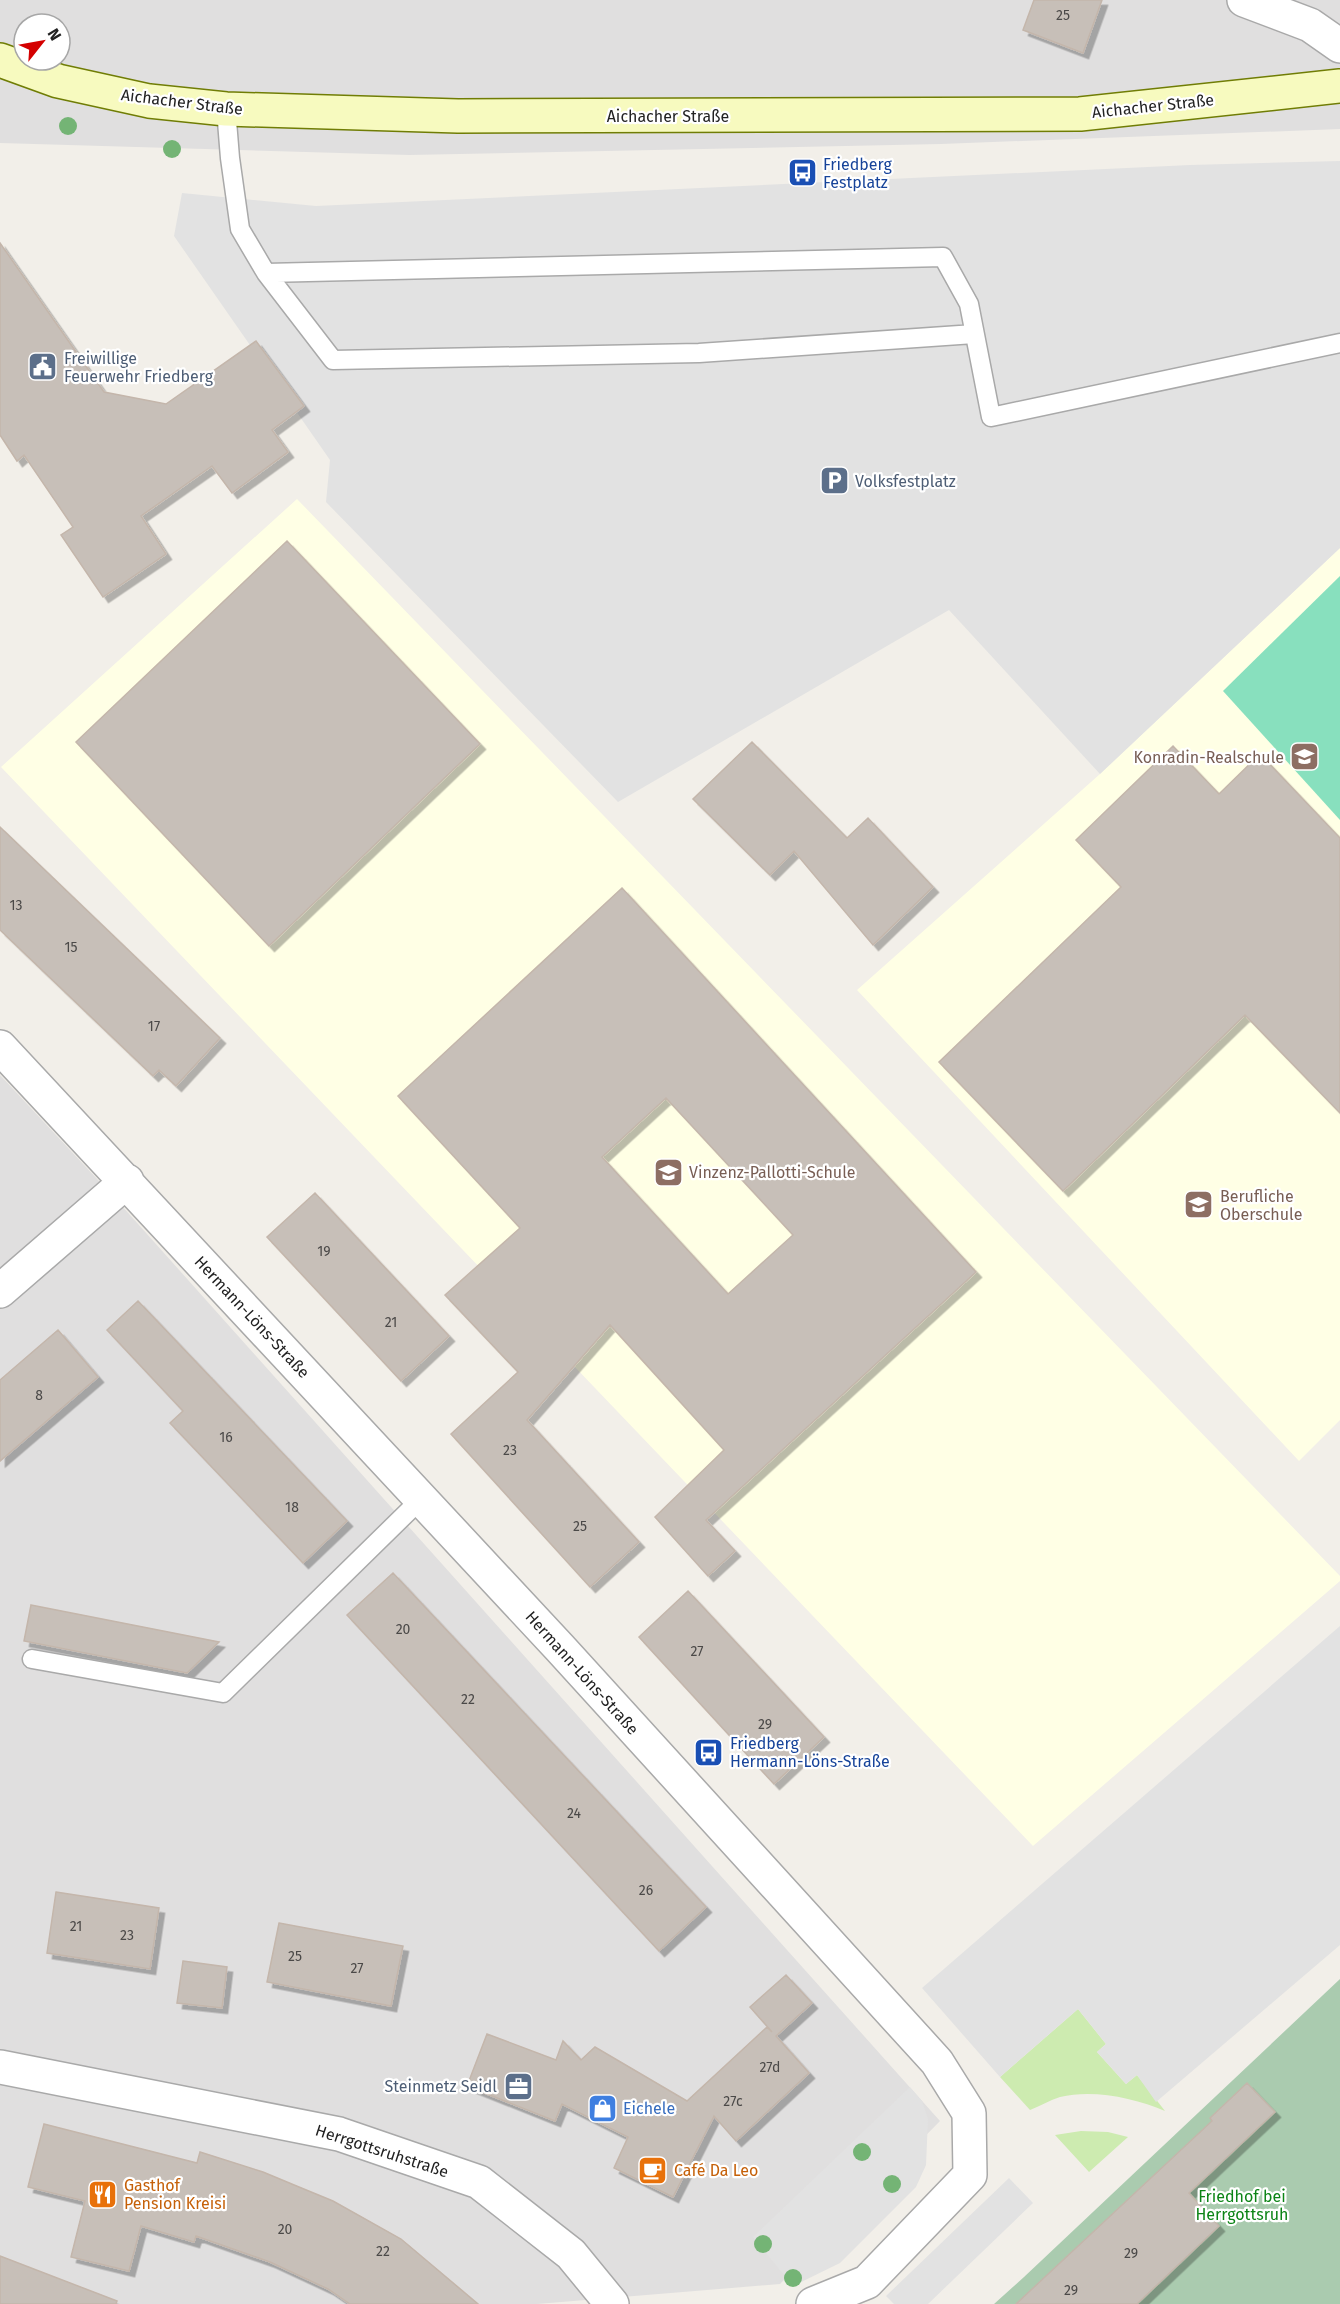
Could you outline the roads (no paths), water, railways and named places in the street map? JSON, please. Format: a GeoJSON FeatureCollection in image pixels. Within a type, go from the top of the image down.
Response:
{"type":"FeatureCollection","features":[{"type":"Feature","properties":{"kind":"main road","name":"Aichacher Straße"},"geometry":{"type":"LineString","coordinates":[[0,60],[58,81],[149,101],[226,110],[574,117],[1080,114],[1340,86]]}},
{"type":"Feature","properties":{"kind":"street"},"geometry":{"type":"LineString","coordinates":[[1244,0],[1310,25],[1340,46]]}},
{"type":"Feature","properties":{"kind":"street","name":"Hermann-Löns-Straße"},"geometry":{"type":"LineString","coordinates":[[0,1047],[560,1648],[937,2062],[969,2113],[970,2175],[867,2282],[813,2304]]}},
{"type":"Feature","properties":{"kind":"street"},"geometry":{"type":"LineString","coordinates":[[0,1291],[127,1181]]}},
{"type":"Feature","properties":{"kind":"street","name":"Herrgottsruhstraße"},"geometry":{"type":"LineString","coordinates":[[0,2067],[339,2134],[479,2182],[571,2254],[612,2304]]}},
{"type":"Feature","properties":{"kind":"lane"},"geometry":{"type":"LineString","coordinates":[[226,110],[240,229],[266,273],[333,360],[699,353],[974,334]]}},
{"type":"Feature","properties":{"kind":"lane"},"geometry":{"type":"LineString","coordinates":[[266,273],[943,257],[969,304],[992,417],[1340,343]]}},
{"type":"Feature","properties":{"kind":"lane"},"geometry":{"type":"LineString","coordinates":[[32,1659],[223,1693],[421,1499]]}},
{"type":"Feature","properties":{"kind":"place","name":"Friedberg Festplatz"},"geometry":{"type":"Point","coordinates":[802,173]}},
{"type":"Feature","properties":{"kind":"place","name":"Freiwillige Feuerwehr Friedberg"},"geometry":{"type":"Point","coordinates":[43,367]}},
{"type":"Feature","properties":{"kind":"place","name":"Volksfestplatz"},"geometry":{"type":"Point","coordinates":[834,481]}},
{"type":"Feature","properties":{"kind":"place","name":"Konradin-Realschule"},"geometry":{"type":"Point","coordinates":[1305,757]}},
{"type":"Feature","properties":{"kind":"place","name":"Vinzenz-Pallotti-Schule"},"geometry":{"type":"Point","coordinates":[668,1172]}},
{"type":"Feature","properties":{"kind":"place","name":"Berufliche Oberschule"},"geometry":{"type":"Point","coordinates":[1199,1205]}},
{"type":"Feature","properties":{"kind":"place","name":"Friedberg Hermann-Löns-Straße"},"geometry":{"type":"Point","coordinates":[709,1752]}},
{"type":"Feature","properties":{"kind":"place","name":"Steinmetz Seidl"},"geometry":{"type":"Point","coordinates":[518,2086]}},
{"type":"Feature","properties":{"kind":"place","name":"Eichele"},"geometry":{"type":"Point","coordinates":[602,2108]}},
{"type":"Feature","properties":{"kind":"place","name":"Café Da Leo"},"geometry":{"type":"Point","coordinates":[653,2170]}},
{"type":"Feature","properties":{"kind":"place","name":"Gasthof Pension Kreisi"},"geometry":{"type":"Point","coordinates":[103,2194]}},
{"type":"Feature","properties":{"kind":"park label","name":"Friedhof bei Herrgottsruh"},"geometry":{"type":"Point","coordinates":[1242,2205]}}]}
